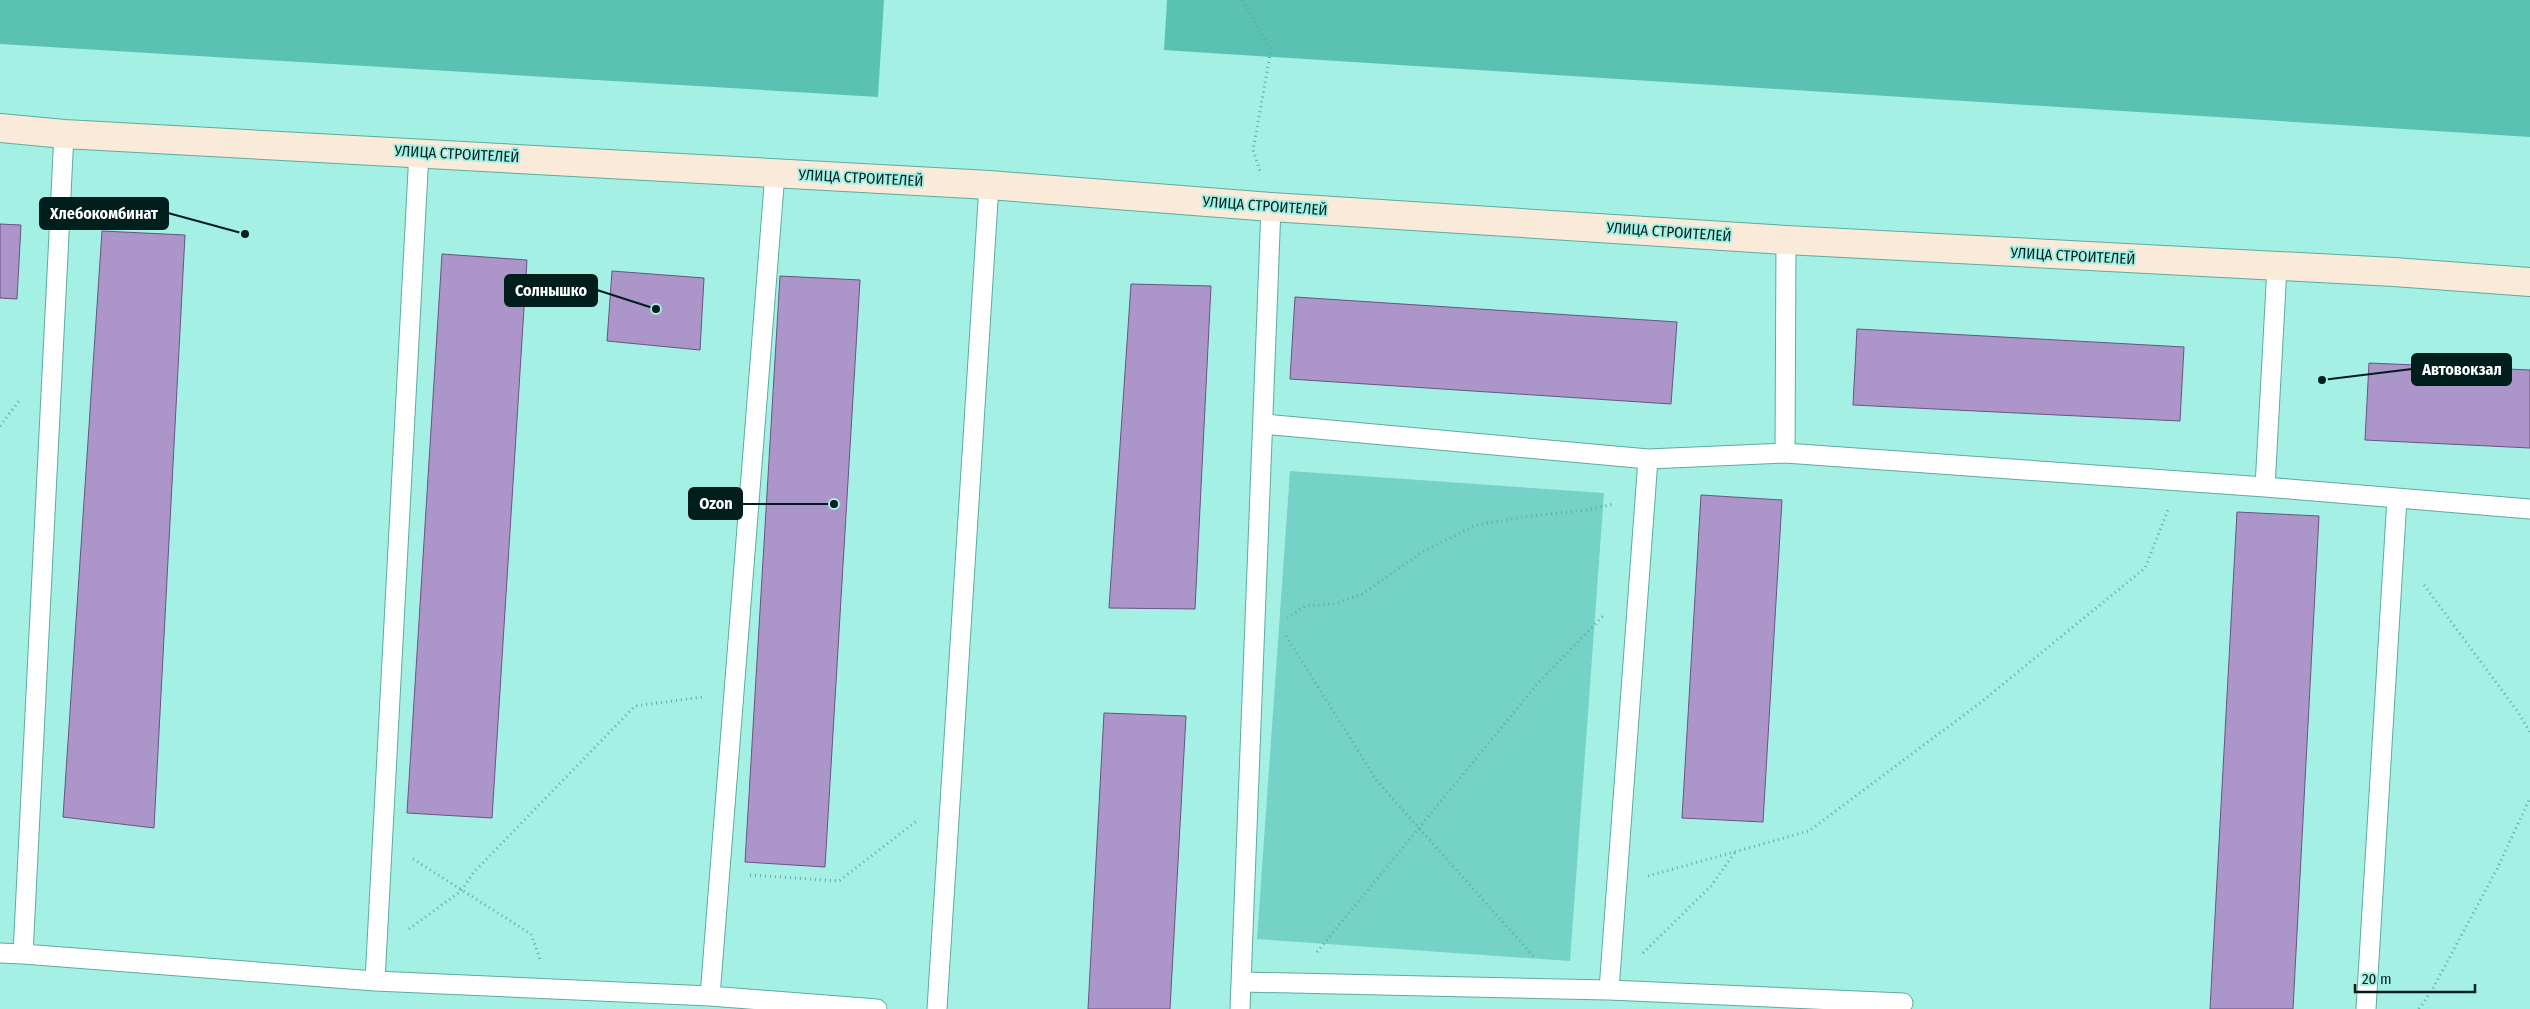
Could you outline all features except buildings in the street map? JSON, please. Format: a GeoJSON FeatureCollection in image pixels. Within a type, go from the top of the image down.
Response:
{"type":"FeatureCollection","features":[{"type":"Feature","properties":{"kind":"main road","name":"УЛИЦА СТРОИТЕЛЕЙ"},"geometry":{"type":"LineString","coordinates":[[0,128],[64,134],[419,152],[989,185],[1272,207],[1786,240],[2394,272],[2530,282]]}},
{"type":"Feature","properties":{"kind":"lane"},"geometry":{"type":"LineString","coordinates":[[23,954],[64,134]]}},
{"type":"Feature","properties":{"kind":"lane"},"geometry":{"type":"LineString","coordinates":[[375,981],[419,152]]}},
{"type":"Feature","properties":{"kind":"lane"},"geometry":{"type":"LineString","coordinates":[[710,996],[775,173]]}},
{"type":"Feature","properties":{"kind":"lane"},"geometry":{"type":"LineString","coordinates":[[937,1009],[989,185]]}},
{"type":"Feature","properties":{"kind":"lane"},"geometry":{"type":"LineString","coordinates":[[1240,1009],[1272,207]]}},
{"type":"Feature","properties":{"kind":"lane"},"geometry":{"type":"LineString","coordinates":[[1785,453],[1786,240]]}},
{"type":"Feature","properties":{"kind":"lane"},"geometry":{"type":"LineString","coordinates":[[2265,487],[2277,267]]}},
{"type":"Feature","properties":{"kind":"lane"},"geometry":{"type":"LineString","coordinates":[[1263,424],[1648,459],[1785,453],[2265,487],[2530,509]]}},
{"type":"Feature","properties":{"kind":"lane"},"geometry":{"type":"LineString","coordinates":[[1609,990],[1648,459]]}},
{"type":"Feature","properties":{"kind":"lane"},"geometry":{"type":"LineString","coordinates":[[2366,1009],[2397,498]]}},
{"type":"Feature","properties":{"kind":"lane"},"geometry":{"type":"LineString","coordinates":[[0,953],[375,981],[710,996],[877,1009]]}},
{"type":"Feature","properties":{"kind":"lane"},"geometry":{"type":"LineString","coordinates":[[1242,982],[1609,990],[1903,1003]]}},
{"type":"Feature","properties":{"kind":"path"},"geometry":{"type":"LineString","coordinates":[[1242,0],[1271,50],[1253,150],[1272,207]]}},
{"type":"Feature","properties":{"kind":"path"},"geometry":{"type":"LineString","coordinates":[[1616,885],[1809,831],[1980,703],[2145,568],[2180,481]]}},
{"type":"Feature","properties":{"kind":"path"},"geometry":{"type":"LineString","coordinates":[[1278,623],[1305,606],[1333,604],[1362,595],[1422,552],[1476,525],[1530,516],[1586,510],[1621,503],[1646,486]]}},
{"type":"Feature","properties":{"kind":"path"},"geometry":{"type":"LineString","coordinates":[[2394,547],[2518,712],[2530,732]]}},
{"type":"Feature","properties":{"kind":"path"},"geometry":{"type":"LineString","coordinates":[[1292,984],[1538,683],[1639,578]]}},
{"type":"Feature","properties":{"kind":"path"},"geometry":{"type":"LineString","coordinates":[[1257,591],[1377,781],[1565,990]]}},
{"type":"Feature","properties":{"kind":"path"},"geometry":{"type":"LineString","coordinates":[[377,953],[461,891],[474,872],[635,706],[734,693]]}},
{"type":"Feature","properties":{"kind":"path"},"geometry":{"type":"LineString","coordinates":[[720,872],[839,881],[950,796]]}},
{"type":"Feature","properties":{"kind":"path"},"geometry":{"type":"LineString","coordinates":[[2420,1009],[2497,869],[2530,798]]}},
{"type":"Feature","properties":{"kind":"path"},"geometry":{"type":"LineString","coordinates":[[384,824],[408,855],[461,891],[531,934],[551,989]]}},
{"type":"Feature","properties":{"kind":"path"},"geometry":{"type":"LineString","coordinates":[[1609,990],[1710,886],[1737,850]]}},
{"type":"Feature","properties":{"kind":"shaded area"},"geometry":{"type":"Polygon","coordinates":[[[1290,471],[1604,493],[1570,961],[1257,939],[1290,471]]]}},
{"type":"Feature","properties":{"kind":"green space"},"geometry":{"type":"Polygon","coordinates":[[[0,0],[884,0],[878,97],[0,44],[0,0]]]}},
{"type":"Feature","properties":{"kind":"green space"},"geometry":{"type":"Polygon","coordinates":[[[1167,0],[2530,0],[2530,137],[1164,50],[1167,0]]]}},
{"type":"Feature","properties":{"kind":"place","name":"Хлебокомбинат"},"geometry":{"type":"Point","coordinates":[245,234]}},
{"type":"Feature","properties":{"kind":"place","name":"Солнышко"},"geometry":{"type":"Point","coordinates":[656,309]}},
{"type":"Feature","properties":{"kind":"place","name":"Автовокзал"},"geometry":{"type":"Point","coordinates":[2322,380]}},
{"type":"Feature","properties":{"kind":"place","name":"Ozon"},"geometry":{"type":"Point","coordinates":[834,504]}}]}
